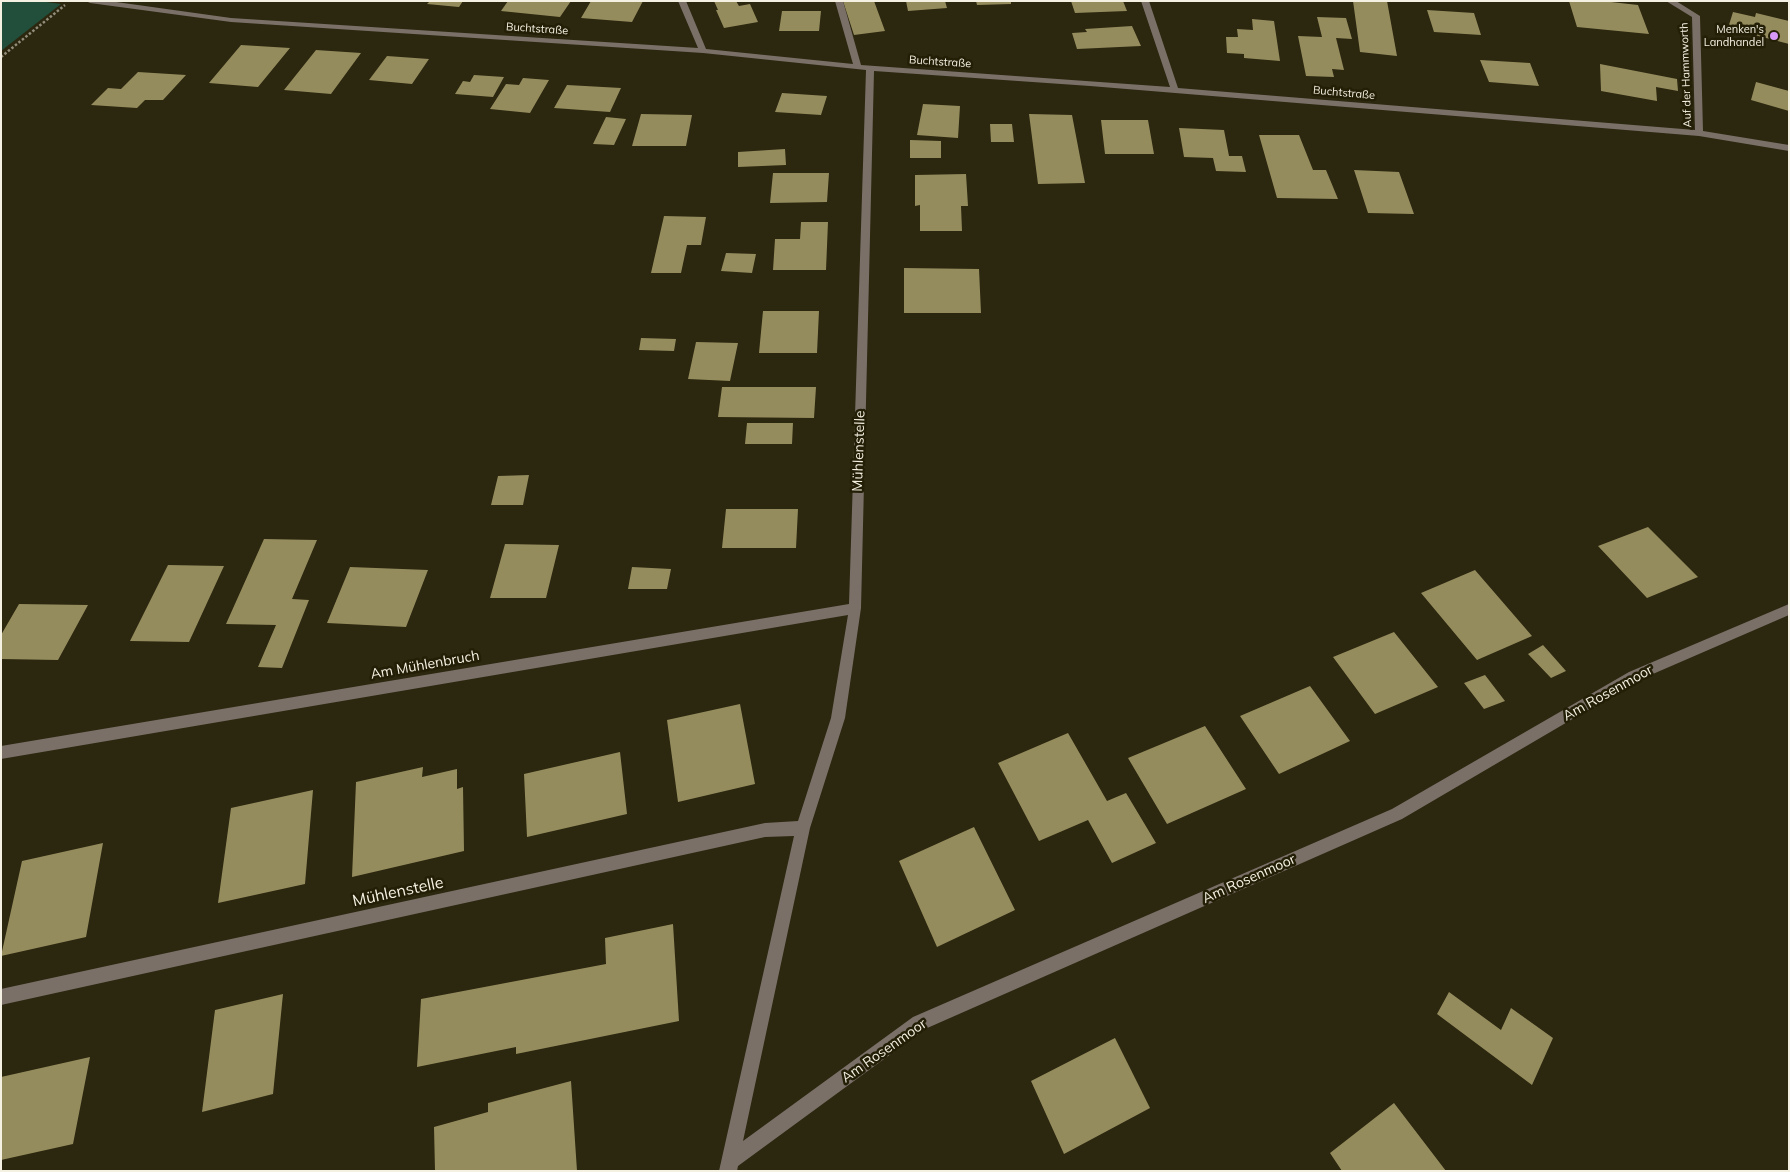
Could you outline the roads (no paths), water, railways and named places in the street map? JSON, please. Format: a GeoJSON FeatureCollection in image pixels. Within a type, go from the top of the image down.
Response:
{"type":"FeatureCollection","features":[{"type":"Feature","properties":{"kind":"street","name":"Buchtstraße"},"geometry":{"type":"LineString","coordinates":[[90,1],[232,20],[703,51],[864,67],[1175,90],[1699,133],[1789,148]]}},
{"type":"Feature","properties":{"kind":"street"},"geometry":{"type":"LineString","coordinates":[[682,1],[703,51]]}},
{"type":"Feature","properties":{"kind":"street","name":"Mühlenstelle"},"geometry":{"type":"LineString","coordinates":[[729,1166],[803,828],[838,718],[855,608],[864,67],[839,1]]}},
{"type":"Feature","properties":{"kind":"street"},"geometry":{"type":"LineString","coordinates":[[1144,1],[1175,90]]}},
{"type":"Feature","properties":{"kind":"street","name":"Auf der Hammworth"},"geometry":{"type":"LineString","coordinates":[[1670,1],[1696,16],[1699,133]]}},
{"type":"Feature","properties":{"kind":"street","name":"Am Mühlenbruch"},"geometry":{"type":"LineString","coordinates":[[1,753],[855,608]]}},
{"type":"Feature","properties":{"kind":"street","name":"Am Rosenmoor"},"geometry":{"type":"LineString","coordinates":[[729,1166],[920,1023],[1396,814],[1634,676],[1789,609]]}},
{"type":"Feature","properties":{"kind":"street","name":"Mühlenstelle"},"geometry":{"type":"LineString","coordinates":[[1,997],[765,830],[803,828]]}},
{"type":"Feature","properties":{"kind":"place","name":"Menken's Landhandel"},"geometry":{"type":"Point","coordinates":[1774,36]}}]}
